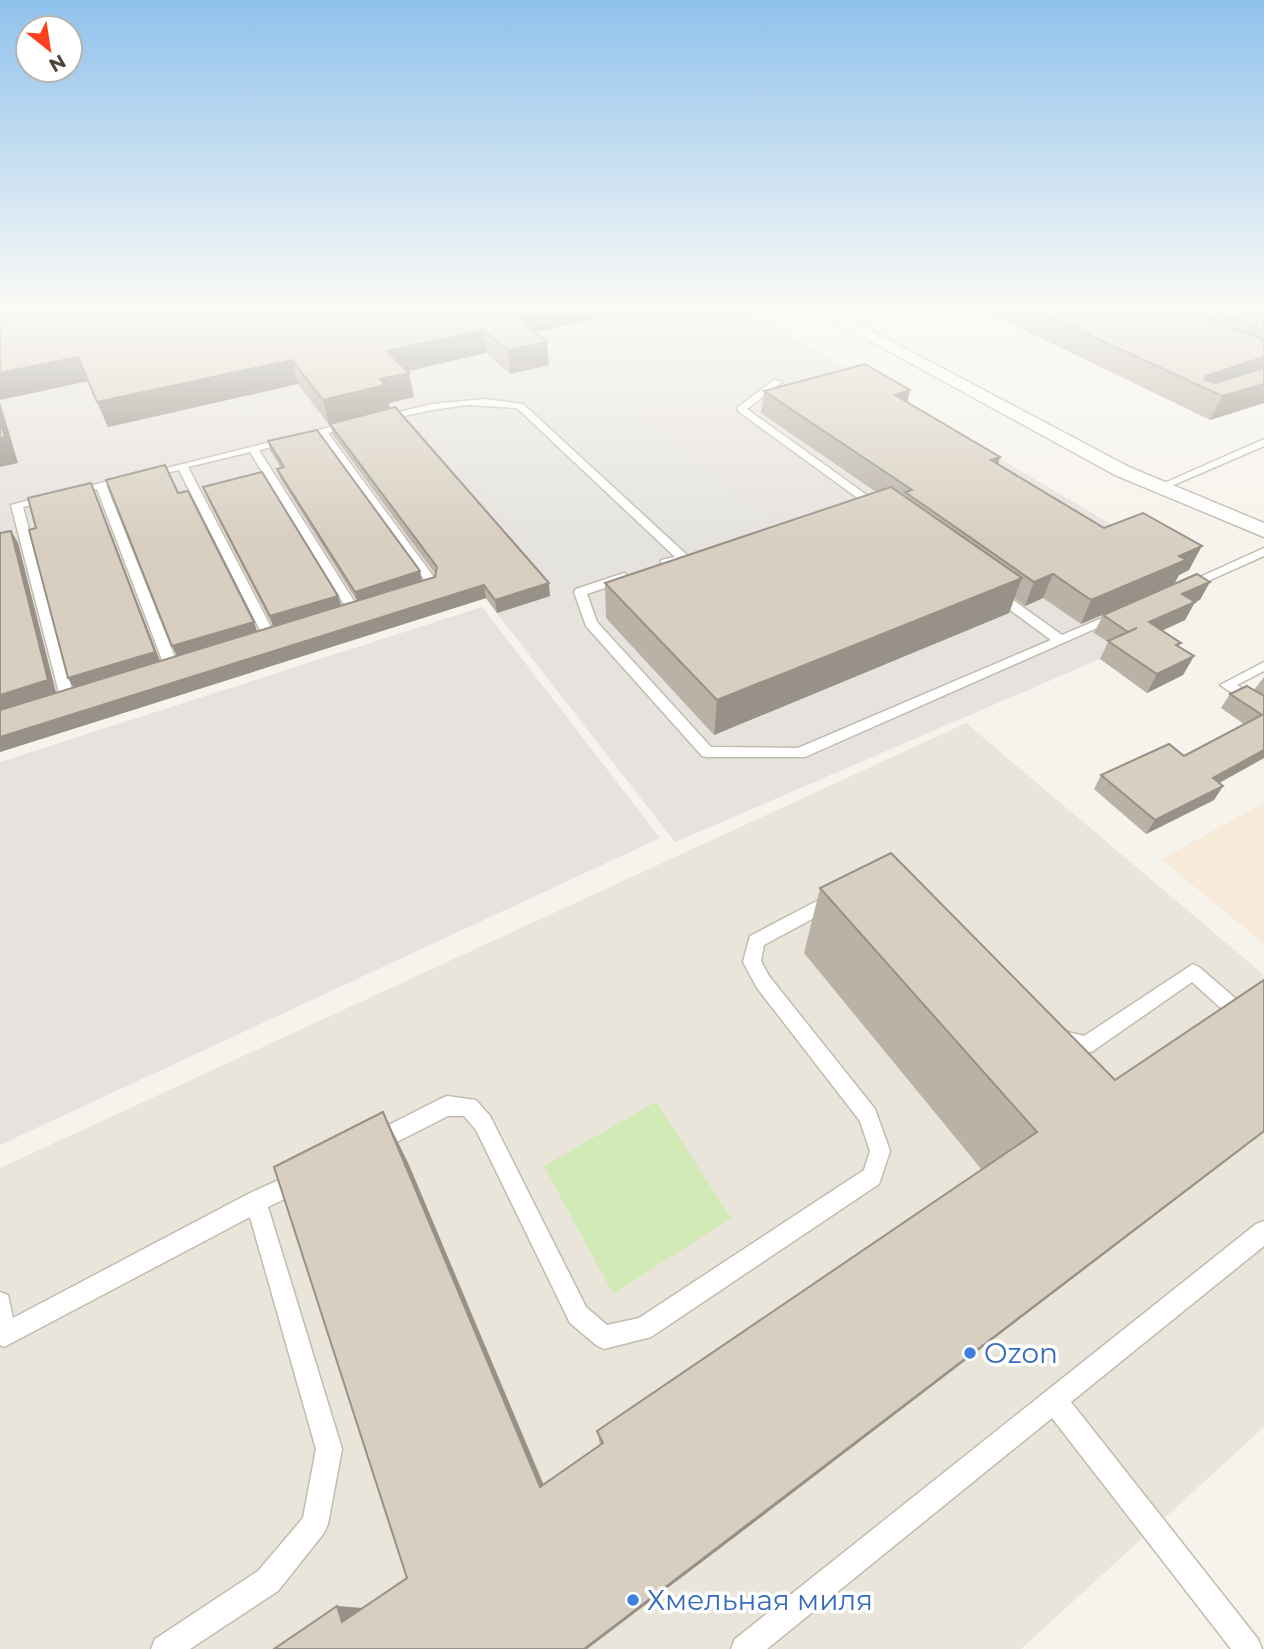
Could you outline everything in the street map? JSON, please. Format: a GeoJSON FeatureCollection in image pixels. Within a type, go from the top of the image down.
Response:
{"type":"FeatureCollection","features":[{"type":"Feature","properties":{"kind":"street"},"geometry":{"type":"LineString","coordinates":[[958,385],[1158,488],[1264,531]]}},
{"type":"Feature","properties":{"kind":"lane"},"geometry":{"type":"LineString","coordinates":[[773,385],[741,409],[884,513]]}},
{"type":"Feature","properties":{"kind":"lane"},"geometry":{"type":"LineString","coordinates":[[93,689],[61,699],[13,506],[366,421],[466,402],[500,401],[520,406],[683,558],[657,566]]}},
{"type":"Feature","properties":{"kind":"lane"},"geometry":{"type":"LineString","coordinates":[[322,432],[433,584],[407,592]]}},
{"type":"Feature","properties":{"kind":"lane"},"geometry":{"type":"LineString","coordinates":[[1158,488],[1264,442]]}},
{"type":"Feature","properties":{"kind":"lane"},"geometry":{"type":"LineString","coordinates":[[253,449],[347,610],[366,604]]}},
{"type":"Feature","properties":{"kind":"lane"},"geometry":{"type":"LineString","coordinates":[[182,466],[268,635]]}},
{"type":"Feature","properties":{"kind":"lane"},"geometry":{"type":"LineString","coordinates":[[101,485],[177,663],[158,669]]}},
{"type":"Feature","properties":{"kind":"lane"},"geometry":{"type":"LineString","coordinates":[[1175,591],[1264,552]]}},
{"type":"Feature","properties":{"kind":"lane"},"geometry":{"type":"LineString","coordinates":[[632,575],[580,592],[591,623],[707,752],[800,753],[1137,608]]}},
{"type":"Feature","properties":{"kind":"lane"},"geometry":{"type":"LineString","coordinates":[[984,585],[1061,641]]}},
{"type":"Feature","properties":{"kind":"lane"},"geometry":{"type":"LineString","coordinates":[[1264,666],[1227,685],[1264,709]]}},
{"type":"Feature","properties":{"kind":"lane"},"geometry":{"type":"LineString","coordinates":[[355,1153],[447,1106],[469,1107],[482,1123],[578,1315],[604,1337],[643,1329],[872,1177],[880,1151],[867,1116],[763,982],[752,962],[756,941],[847,892]]}},
{"type":"Feature","properties":{"kind":"lane"},"geometry":{"type":"LineString","coordinates":[[1041,1024],[1058,1039],[1086,1045],[1193,972],[1264,1035]]}},
{"type":"Feature","properties":{"kind":"lane"},"geometry":{"type":"LineString","coordinates":[[0,1303],[4,1335],[321,1170]]}},
{"type":"Feature","properties":{"kind":"lane"},"geometry":{"type":"LineString","coordinates":[[164,1649],[268,1581],[316,1524],[329,1450],[256,1202]]}},
{"type":"Feature","properties":{"kind":"lane"},"geometry":{"type":"LineString","coordinates":[[745,1649],[1264,1232]]}},
{"type":"Feature","properties":{"kind":"lane"},"geometry":{"type":"LineString","coordinates":[[1055,1401],[1248,1649]]}},
{"type":"Feature","properties":{"kind":"shaded area"},"geometry":{"type":"Polygon","coordinates":[[[0,385],[875,385],[1189,570],[1168,580],[1200,600],[1174,613],[1185,620],[675,842],[485,598],[0,752],[0,385]]]}},
{"type":"Feature","properties":{"kind":"shaded area"},"geometry":{"type":"Polygon","coordinates":[[[546,385],[601,385],[772,520],[565,585],[413,416],[546,385]]]}},
{"type":"Feature","properties":{"kind":"shaded area"},"geometry":{"type":"Polygon","coordinates":[[[482,607],[660,838],[0,1145],[0,762],[482,607]]]}},
{"type":"Feature","properties":{"kind":"shaded area"},"geometry":{"type":"Polygon","coordinates":[[[966,723],[1264,975],[1264,1427],[1021,1649],[0,1649],[0,1168],[966,723]]]}},
{"type":"Feature","properties":{"kind":"shaded area"},"geometry":{"type":"Polygon","coordinates":[[[1264,803],[1264,944],[1161,859],[1264,803]]]}},
{"type":"Feature","properties":{"kind":"green space"},"geometry":{"type":"Polygon","coordinates":[[[656,1102],[731,1218],[613,1294],[544,1166],[656,1102]]]}},
{"type":"Feature","properties":{"kind":"building"},"geometry":{"type":"Polygon","coordinates":[[[90,385],[176,385],[97,402],[90,385]]]}},
{"type":"Feature","properties":{"kind":"building"},"geometry":{"type":"Polygon","coordinates":[[[311,385],[385,385],[323,400],[311,385]]]}},
{"type":"Feature","properties":{"kind":"building"},"geometry":{"type":"Polygon","coordinates":[[[787,385],[901,385],[910,390],[895,395],[1000,457],[991,460],[1104,528],[1143,513],[1202,546],[1179,556],[1186,560],[1091,600],[1053,574],[1034,582],[905,492],[912,490],[764,391],[787,385]]]}},
{"type":"Feature","properties":{"kind":"building"},"geometry":{"type":"Polygon","coordinates":[[[1198,385],[1261,385],[1222,396],[1198,385]]]}},
{"type":"Feature","properties":{"kind":"building"},"geometry":{"type":"Polygon","coordinates":[[[395,407],[549,583],[495,600],[484,585],[0,737],[0,710],[435,577],[437,567],[330,424],[395,407]]]}},
{"type":"Feature","properties":{"kind":"building"},"geometry":{"type":"Polygon","coordinates":[[[0,421],[5,437],[0,438],[0,421]]]}},
{"type":"Feature","properties":{"kind":"building"},"geometry":{"type":"Polygon","coordinates":[[[317,430],[420,571],[355,592],[277,469],[284,467],[268,441],[317,430]]]}},
{"type":"Feature","properties":{"kind":"building"},"geometry":{"type":"Polygon","coordinates":[[[165,465],[178,493],[188,491],[254,622],[172,646],[106,480],[165,465]]]}},
{"type":"Feature","properties":{"kind":"building"},"geometry":{"type":"Polygon","coordinates":[[[262,472],[338,596],[270,616],[203,487],[262,472]]]}},
{"type":"Feature","properties":{"kind":"building"},"geometry":{"type":"Polygon","coordinates":[[[91,483],[155,652],[68,678],[29,530],[36,528],[28,498],[91,483]]]}},
{"type":"Feature","properties":{"kind":"building"},"geometry":{"type":"Polygon","coordinates":[[[891,487],[1022,578],[717,700],[605,583],[891,487]]]}},
{"type":"Feature","properties":{"kind":"building"},"geometry":{"type":"Polygon","coordinates":[[[11,531],[48,680],[0,695],[0,533],[11,531]]]}},
{"type":"Feature","properties":{"kind":"building"},"geometry":{"type":"Polygon","coordinates":[[[1197,574],[1210,582],[1182,594],[1195,602],[1149,622],[1181,643],[1176,645],[1194,656],[1157,674],[1108,641],[1137,628],[1128,632],[1103,615],[1197,574]]]}},
{"type":"Feature","properties":{"kind":"building"},"geometry":{"type":"Polygon","coordinates":[[[1247,686],[1264,696],[1264,750],[1213,778],[1223,786],[1155,820],[1101,775],[1169,744],[1184,756],[1262,715],[1230,694],[1247,686]]]}},
{"type":"Feature","properties":{"kind":"building"},"geometry":{"type":"Polygon","coordinates":[[[891,853],[1115,1080],[1264,980],[1264,1131],[584,1649],[274,1649],[337,1606],[342,1622],[407,1578],[274,1167],[383,1112],[540,1487],[603,1443],[597,1431],[1037,1132],[820,888],[891,853]]]}},
{"type":"Feature","properties":{"kind":"place","name":"Ozon"},"geometry":{"type":"Point","coordinates":[970,1353]}},
{"type":"Feature","properties":{"kind":"place","name":"Хмельная миля"},"geometry":{"type":"Point","coordinates":[633,1600]}}]}
